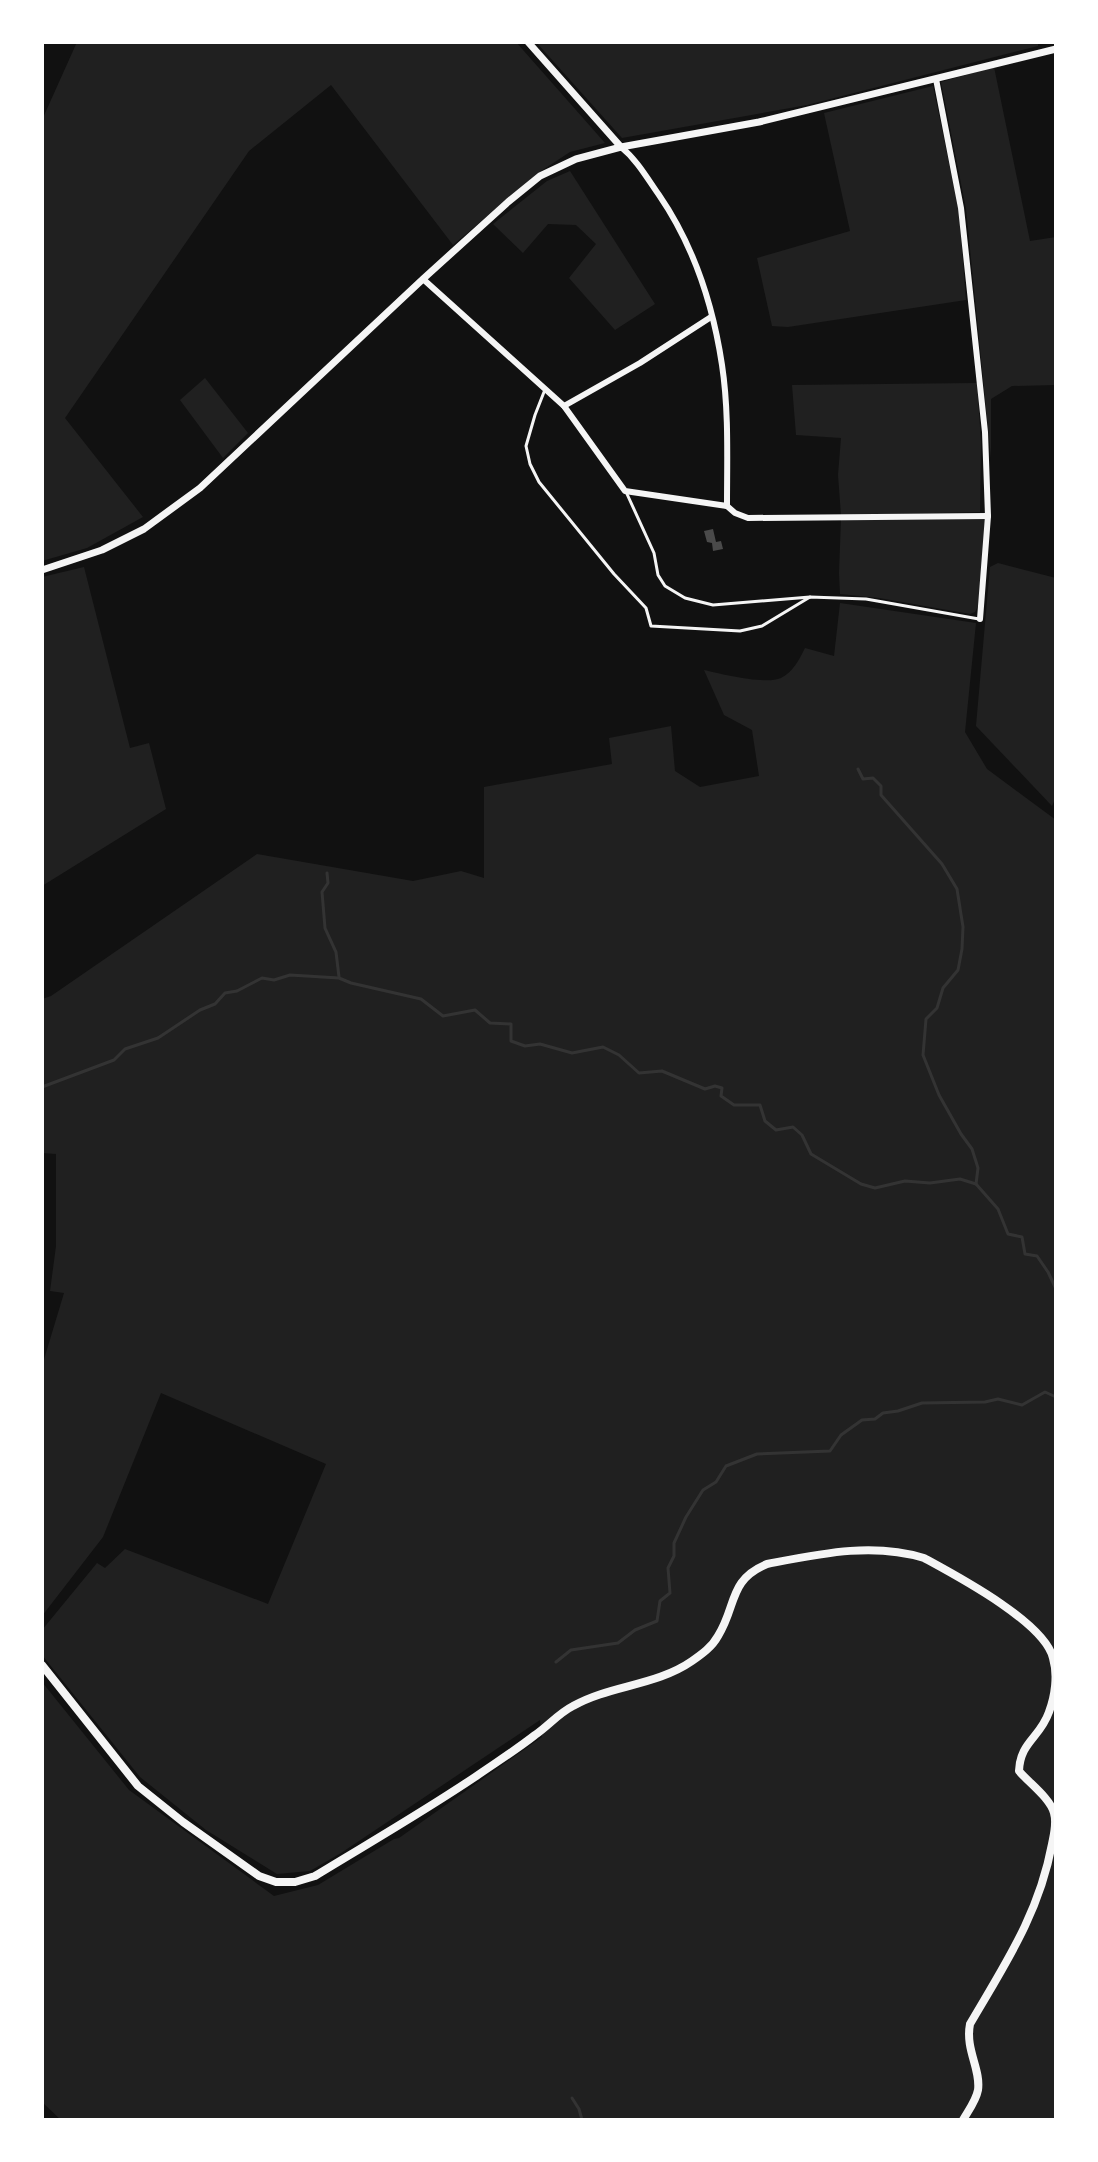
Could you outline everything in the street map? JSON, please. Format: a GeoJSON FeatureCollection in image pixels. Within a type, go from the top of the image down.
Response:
{"type":"FeatureCollection","features":[{"type":"Feature","properties":{"kind":"main road"},"geometry":{"type":"LineString","coordinates":[[42,1665],[138,1786],[259,1876],[276,1882],[295,1882],[315,1876],[464,1784],[571,1707],[689,1664],[707,1651],[719,1636],[738,1589],[754,1569],[849,1550],[906,1552],[924,1558],[1027,1622],[1053,1656],[1056,1675],[1048,1715],[1040,1731],[1019,1756],[1019,1771],[1052,1807],[1055,1815],[1050,1856],[1034,1908],[1014,1951],[970,2024],[968,2035],[978,2093],[963,2120]]}},
{"type":"Feature","properties":{"kind":"street"},"geometry":{"type":"LineString","coordinates":[[528,42],[633,157],[672,214],[701,276],[722,366],[727,506]]}},
{"type":"Feature","properties":{"kind":"street"},"geometry":{"type":"LineString","coordinates":[[42,570],[102,550],[144,529],[200,488],[423,279],[540,176],[576,159],[621,147],[759,122],[1056,49]]}},
{"type":"Feature","properties":{"kind":"street"},"geometry":{"type":"LineString","coordinates":[[936,79],[961,208],[985,432],[988,516],[980,619]]}},
{"type":"Feature","properties":{"kind":"street"},"geometry":{"type":"LineString","coordinates":[[423,279],[564,406],[625,491],[727,506],[748,518],[988,516]]}},
{"type":"Feature","properties":{"kind":"street"},"geometry":{"type":"LineString","coordinates":[[564,406],[640,363],[711,317]]}},
{"type":"Feature","properties":{"kind":"lane"},"geometry":{"type":"LineString","coordinates":[[545,390],[526,446],[530,464],[539,482],[646,608],[651,626],[740,631],[762,626],[810,597]]}},
{"type":"Feature","properties":{"kind":"lane"},"geometry":{"type":"LineString","coordinates":[[625,491],[654,553],[658,575],[665,586],[685,598],[713,605],[810,597],[866,599],[980,619]]}},
{"type":"Feature","properties":{"kind":"shaded area"},"geometry":{"type":"Polygon","coordinates":[[[77,42],[516,42],[605,143],[570,152],[541,171],[453,245],[331,85],[249,151],[65,418],[143,517],[87,548],[42,561],[42,120],[77,42]]]}},
{"type":"Feature","properties":{"kind":"shaded area"},"geometry":{"type":"Polygon","coordinates":[[[536,42],[1038,42],[1038,46],[807,105],[622,138],[536,42]]]}},
{"type":"Feature","properties":{"kind":"shaded area"},"geometry":{"type":"Polygon","coordinates":[[[994,67],[1030,241],[1056,237],[1056,385],[1012,386],[991,399],[991,458],[966,209],[941,82],[994,67]]]}},
{"type":"Feature","properties":{"kind":"shaded area"},"geometry":{"type":"Polygon","coordinates":[[[933,86],[959,211],[966,300],[788,327],[772,326],[757,258],[850,231],[824,113],[933,86]]]}},
{"type":"Feature","properties":{"kind":"shaded area"},"geometry":{"type":"Polygon","coordinates":[[[570,171],[655,304],[615,330],[569,278],[596,244],[576,225],[548,224],[523,253],[493,224],[547,181],[570,171]]]}},
{"type":"Feature","properties":{"kind":"shaded area"},"geometry":{"type":"Polygon","coordinates":[[[205,378],[248,433],[223,458],[180,400],[205,378]]]}},
{"type":"Feature","properties":{"kind":"shaded area"},"geometry":{"type":"Polygon","coordinates":[[[977,383],[981,442],[980,512],[841,515],[838,475],[841,438],[796,435],[792,385],[977,383]]]}},
{"type":"Feature","properties":{"kind":"shaded area"},"geometry":{"type":"Polygon","coordinates":[[[987,518],[975,612],[970,614],[840,594],[841,519],[987,518]]]}},
{"type":"Feature","properties":{"kind":"shaded area"},"geometry":{"type":"Polygon","coordinates":[[[998,563],[1056,578],[1056,797],[1052,806],[976,726],[990,567],[998,563]]]}},
{"type":"Feature","properties":{"kind":"shaded area"},"geometry":{"type":"Polygon","coordinates":[[[84,567],[130,748],[149,743],[166,809],[42,886],[42,577],[84,567]]]}},
{"type":"Feature","properties":{"kind":"shaded area"},"geometry":{"type":"Polygon","coordinates":[[[840,603],[976,623],[965,732],[987,769],[1056,820],[1056,2120],[61,2120],[42,2102],[42,1682],[129,1790],[274,1896],[318,1885],[399,1838],[542,1737],[540,1720],[341,1853],[310,1871],[277,1874],[206,1830],[140,1777],[42,1655],[42,1630],[97,1563],[105,1568],[125,1549],[268,1604],[326,1464],[161,1393],[103,1537],[42,1616],[42,1366],[64,1293],[50,1291],[56,1246],[56,1154],[42,1153],[42,999],[51,996],[257,854],[413,881],[461,871],[484,878],[484,787],[612,764],[609,738],[671,726],[675,771],[700,787],[759,776],[752,730],[724,715],[704,670],[743,678],[774,680],[789,672],[805,648],[834,656],[840,603]]]}},
{"type":"Feature","properties":{"kind":"building"},"geometry":{"type":"Polygon","coordinates":[[[713,529],[716,542],[721,541],[723,549],[713,551],[712,543],[707,542],[704,531],[713,529]]]}},
{"type":"Feature","properties":{"kind":"waterway"},"geometry":{"type":"LineString","coordinates":[[858,769],[863,779],[873,778],[881,786],[881,795],[942,864],[957,889],[963,927],[958,970],[943,988],[937,1008],[926,1019],[923,1055],[939,1095],[972,1149],[978,1168],[976,1184]]}},
{"type":"Feature","properties":{"kind":"waterway"},"geometry":{"type":"LineString","coordinates":[[327,873],[328,883],[322,892],[325,928],[336,952],[339,977]]}},
{"type":"Feature","properties":{"kind":"waterway"},"geometry":{"type":"LineString","coordinates":[[42,1087],[114,1060],[125,1049],[158,1038],[200,1010],[215,1004],[225,993],[237,991],[262,978],[274,980],[290,975],[339,978],[421,999],[443,1016],[475,1010],[490,1023],[511,1024],[511,1041],[525,1046],[540,1044],[572,1053],[603,1047],[619,1055],[639,1073],[662,1071],[705,1089],[715,1086],[722,1088],[721,1096],[734,1105],[760,1105],[765,1121],[776,1130],[793,1127],[802,1135],[811,1154],[861,1184],[875,1188],[905,1181],[930,1183],[960,1179],[976,1184],[998,1209],[1008,1234],[1022,1237],[1025,1254],[1037,1256],[1056,1289]]}},
{"type":"Feature","properties":{"kind":"waterway"},"geometry":{"type":"LineString","coordinates":[[556,1662],[571,1650],[618,1643],[635,1630],[657,1621],[660,1601],[670,1593],[668,1568],[674,1556],[674,1543],[703,1490],[716,1482],[726,1466],[757,1454],[830,1451],[841,1435],[862,1420],[875,1419],[883,1413],[922,1403],[998,1399],[1022,1405],[1045,1392],[1056,1397]]}},
{"type":"Feature","properties":{"kind":"waterway"},"geometry":{"type":"LineString","coordinates":[[572,2098],[582,2120]]}}]}
